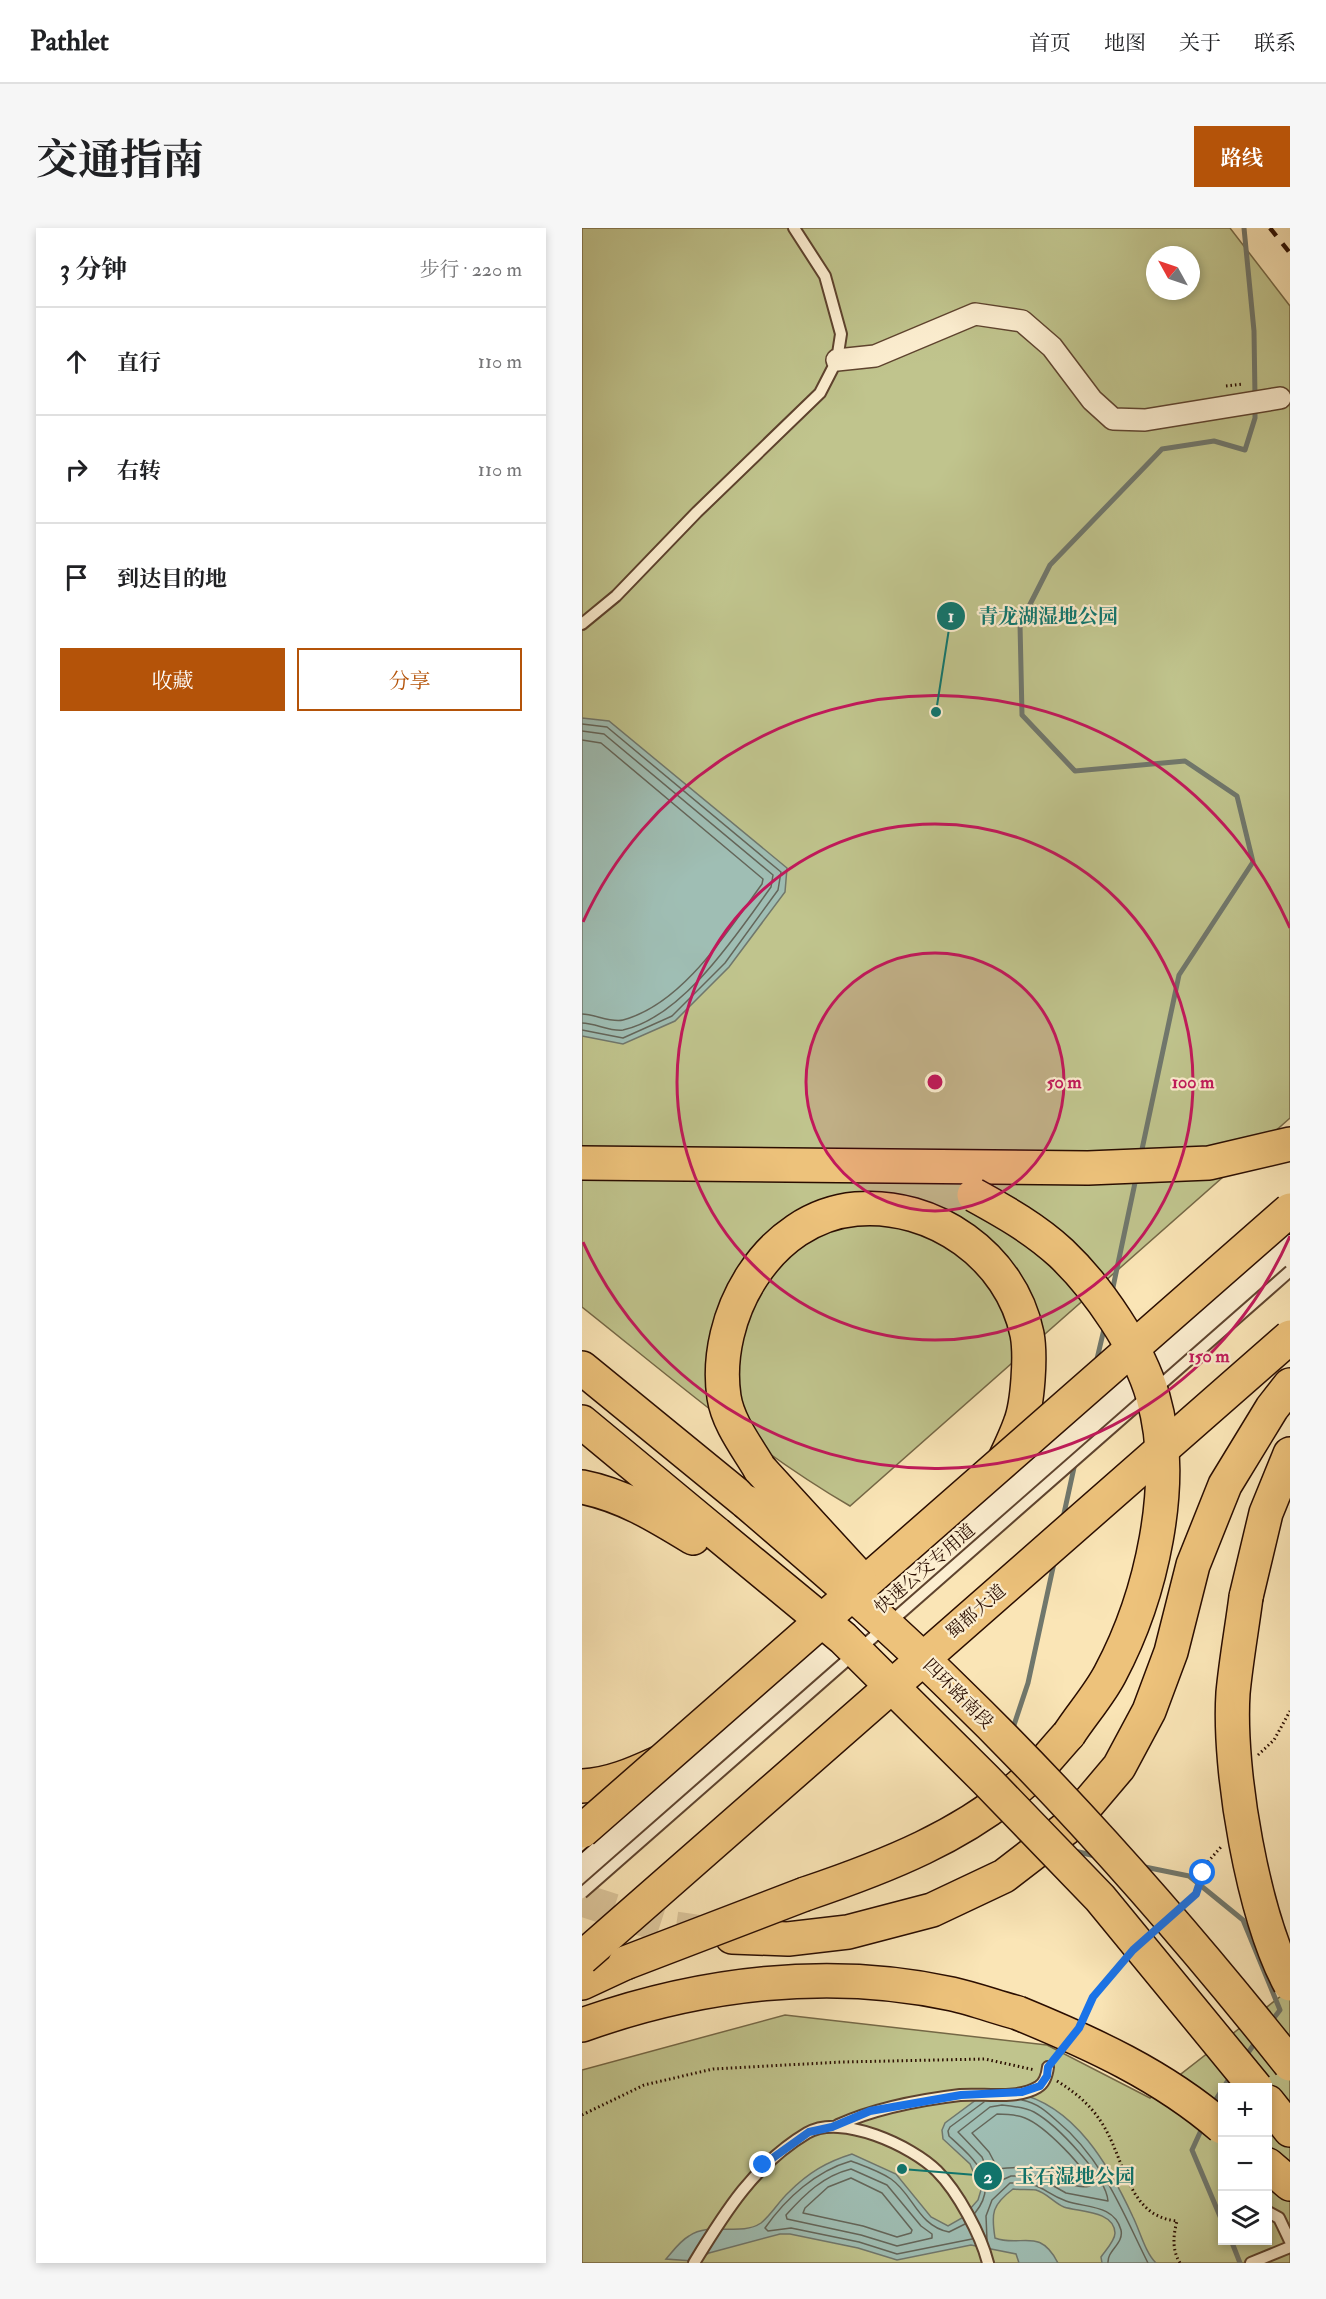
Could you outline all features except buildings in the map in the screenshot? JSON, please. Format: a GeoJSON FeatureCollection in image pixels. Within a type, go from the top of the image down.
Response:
{"type":"FeatureCollection","features":[{"type":"Feature","properties":{"kind":"highway"},"geometry":{"type":"LineString","coordinates":[[582,1163],[881,1168],[1088,1168],[1209,1163],[1290,1144]]}},
{"type":"Feature","properties":{"kind":"highway"},"geometry":{"type":"LineString","coordinates":[[582,1983],[625,1963],[866,1873],[919,1850],[984,1815],[1030,1777],[1069,1734],[1110,1675],[1137,1612],[1152,1569],[1159,1516],[1162,1457],[1153,1397],[1121,1327],[1090,1285],[1060,1253],[1023,1222],[974,1195],[881,1168]]}},
{"type":"Feature","properties":{"kind":"highway"},"geometry":{"type":"LineString","coordinates":[[953,1688],[833,1547],[760,1469],[735,1428],[724,1399],[722,1366],[726,1331],[740,1293],[760,1265],[789,1237],[819,1219],[854,1209],[890,1210],[930,1218],[960,1236],[993,1265],[1016,1301],[1027,1335],[1028,1376],[1021,1422],[994,1482]]}},
{"type":"Feature","properties":{"kind":"highway"},"geometry":{"type":"LineString","coordinates":[[582,1831],[1290,1210]]}},
{"type":"Feature","properties":{"kind":"highway"},"geometry":{"type":"LineString","coordinates":[[582,1840],[1290,1228]]}},
{"type":"Feature","properties":{"kind":"highway","name":"蜀都大道"},"geometry":{"type":"LineString","coordinates":[[582,1958],[1290,1337]]}},
{"type":"Feature","properties":{"kind":"highway","name":"四环路南段"},"geometry":{"type":"LineString","coordinates":[[582,1368],[746,1502],[867,1606],[953,1688],[1120,1864],[1223,1980],[1290,2064]]}},
{"type":"Feature","properties":{"kind":"highway"},"geometry":{"type":"LineString","coordinates":[[732,1937],[788,1939],[848,1932],[932,1910],[1004,1876],[1069,1826],[1119,1767],[1149,1711],[1171,1652],[1193,1565],[1226,1485],[1272,1408],[1290,1385]]}},
{"type":"Feature","properties":{"kind":"highway"},"geometry":{"type":"LineString","coordinates":[[582,1422],[705,1536],[843,1638],[986,1780],[1100,1898],[1252,2083]]}},
{"type":"Feature","properties":{"kind":"highway"},"geometry":{"type":"LineString","coordinates":[[1290,1454],[1266,1513],[1246,1597],[1233,1694],[1236,1763],[1243,1820],[1262,1907],[1290,1984]]}},
{"type":"Feature","properties":{"kind":"highway"},"geometry":{"type":"LineString","coordinates":[[582,1487],[605,1491],[705,1536]]}},
{"type":"Feature","properties":{"kind":"highway"},"geometry":{"type":"LineString","coordinates":[[582,1786],[597,1786],[637,1773],[687,1749]]}},
{"type":"Feature","properties":{"kind":"highway"},"geometry":{"type":"LineString","coordinates":[[582,2025],[622,2011],[718,1988],[807,1980],[884,1984],[952,1994],[1018,2013],[1098,2046],[1129,2062],[1218,2124]]}},
{"type":"Feature","properties":{"kind":"highway"},"geometry":{"type":"LineString","coordinates":[[1272,2107],[1290,2130]]}},
{"type":"Feature","properties":{"kind":"highway"},"geometry":{"type":"LineString","coordinates":[[1272,2168],[1290,2184]]}},
{"type":"Feature","properties":{"kind":"main road"},"geometry":{"type":"LineString","coordinates":[[582,1872],[1290,1249]]}},
{"type":"Feature","properties":{"kind":"main road"},"geometry":{"type":"LineString","coordinates":[[582,1940],[1290,1320]]}},
{"type":"Feature","properties":{"kind":"street"},"geometry":{"type":"LineString","coordinates":[[837,360],[875,356],[975,314],[1022,321],[1052,347],[1092,400],[1113,419],[1145,420],[1280,398]]}},
{"type":"Feature","properties":{"kind":"lane"},"geometry":{"type":"LineString","coordinates":[[582,624],[616,596],[697,512],[820,393],[837,360],[841,334],[825,276],[794,228]]}},
{"type":"Feature","properties":{"kind":"lane","name":"快速公交专用道"},"geometry":{"type":"LineString","coordinates":[[582,1893],[1290,1271]]}},
{"type":"Feature","properties":{"kind":"lane"},"geometry":{"type":"LineString","coordinates":[[694,2263],[725,2211],[763,2165],[809,2132],[832,2127],[870,2111],[961,2095],[1022,2092],[1040,2086],[1047,2076],[1048,2067]]}},
{"type":"Feature","properties":{"kind":"lane"},"geometry":{"type":"LineString","coordinates":[[832,2127],[852,2127],[898,2144],[937,2171],[969,2216],[988,2263]]}},
{"type":"Feature","properties":{"kind":"lane"},"geometry":{"type":"LineString","coordinates":[[1272,2214],[1279,2218],[1290,2241]]}},
{"type":"Feature","properties":{"kind":"lane"},"geometry":{"type":"LineString","coordinates":[[1251,2263],[1290,2247]]}},
{"type":"Feature","properties":{"kind":"path"},"geometry":{"type":"LineString","coordinates":[[1180,1908],[1196,1894],[1203,1873]]}},
{"type":"Feature","properties":{"kind":"path"},"geometry":{"type":"LineString","coordinates":[[1084,2018],[1093,1997],[1126,1957]]}},
{"type":"Feature","properties":{"kind":"green space"},"geometry":{"type":"Polygon","coordinates":[[[582,228],[1230,228],[1290,306],[1290,1118],[850,1506],[746,1437],[582,1307],[582,228]]]}},
{"type":"Feature","properties":{"kind":"green space"},"geometry":{"type":"Polygon","coordinates":[[[1290,1989],[1290,2263],[582,2263],[582,2070],[785,2015],[1047,2045],[1150,2098],[1290,1989]]]}},
{"type":"Feature","properties":{"kind":"water"},"geometry":{"type":"Polygon","coordinates":[[[582,718],[609,721],[787,868],[785,892],[729,967],[675,1021],[623,1044],[582,1036],[582,718]]]}},
{"type":"Feature","properties":{"kind":"water"},"geometry":{"type":"Polygon","coordinates":[[[1016,2093],[1056,2110],[1088,2141],[1113,2178],[1156,2263],[1102,2263],[1101,2257],[1115,2236],[1113,2225],[1109,2220],[1094,2213],[1064,2207],[1036,2190],[1013,2189],[1001,2200],[995,2210],[993,2222],[995,2238],[1037,2241],[1051,2252],[1058,2263],[1019,2263],[1016,2254],[971,2245],[897,2260],[858,2248],[790,2234],[780,2234],[709,2253],[693,2261],[666,2259],[677,2246],[698,2232],[716,2229],[744,2229],[761,2223],[803,2179],[818,2169],[852,2154],[896,2174],[931,2217],[948,2226],[962,2218],[978,2200],[981,2190],[970,2164],[943,2139],[942,2130],[945,2123],[984,2094],[1016,2093]]]}},
{"type":"Feature","properties":{"kind":"waterway"},"geometry":{"type":"LineString","coordinates":[[1244,228],[1254,331],[1255,397]]}},
{"type":"Feature","properties":{"kind":"waterway"},"geometry":{"type":"LineString","coordinates":[[1141,1154],[1179,975],[1253,862],[1237,796],[1185,761],[1075,771],[1022,715],[1020,624],[1050,565],[1162,449],[1214,441],[1245,450],[1255,418],[1255,406]]}},
{"type":"Feature","properties":{"kind":"waterway"},"geometry":{"type":"LineString","coordinates":[[1112,1292],[1136,1178]]}},
{"type":"Feature","properties":{"kind":"waterway"},"geometry":{"type":"LineString","coordinates":[[1096,1363],[1105,1325]]}},
{"type":"Feature","properties":{"kind":"waterway"},"geometry":{"type":"LineString","coordinates":[[1063,1518],[1075,1463]]}},
{"type":"Feature","properties":{"kind":"waterway"},"geometry":{"type":"LineString","coordinates":[[1012,1731],[1028,1683],[1054,1563]]}},
{"type":"Feature","properties":{"kind":"waterway"},"geometry":{"type":"LineString","coordinates":[[1075,1851],[1095,1856]]}},
{"type":"Feature","properties":{"kind":"waterway"},"geometry":{"type":"LineString","coordinates":[[1140,1866],[1189,1876],[1243,1920],[1280,2010],[1270,2023]]}},
{"type":"Feature","properties":{"kind":"waterway"},"geometry":{"type":"LineString","coordinates":[[1245,2057],[1257,2040]]}},
{"type":"Feature","properties":{"kind":"waterway"},"geometry":{"type":"LineString","coordinates":[[1213,2104],[1232,2074]]}},
{"type":"Feature","properties":{"kind":"waterway"},"geometry":{"type":"LineString","coordinates":[[1203,2126],[1192,2150],[1218,2212]]}},
{"type":"Feature","properties":{"kind":"waterway"},"geometry":{"type":"LineString","coordinates":[[1233,2245],[1240,2263]]}},
{"type":"Feature","properties":{"kind":"tunnel"},"geometry":{"type":"LineString","coordinates":[[582,1900],[662,1926],[716,1934]]}},
{"type":"Feature","properties":{"kind":"railway"},"geometry":{"type":"LineString","coordinates":[[1270,228],[1290,253]]}},
{"type":"Feature","properties":{"kind":"place","name":"青龙湖湿地公园"},"geometry":{"type":"Point","coordinates":[936,712]}},
{"type":"Feature","properties":{"kind":"place","name":"玉石湿地公园"},"geometry":{"type":"Point","coordinates":[902,2169]}},
{"type":"Feature","properties":{"kind":"route"},"geometry":{"type":"LineString","coordinates":[[763,2165],[809,2132],[832,2127],[870,2111],[961,2095],[1022,2092],[1040,2086],[1047,2076],[1048,2067],[1079,2028],[1093,1997],[1133,1950],[1196,1894],[1203,1873]]}}]}
